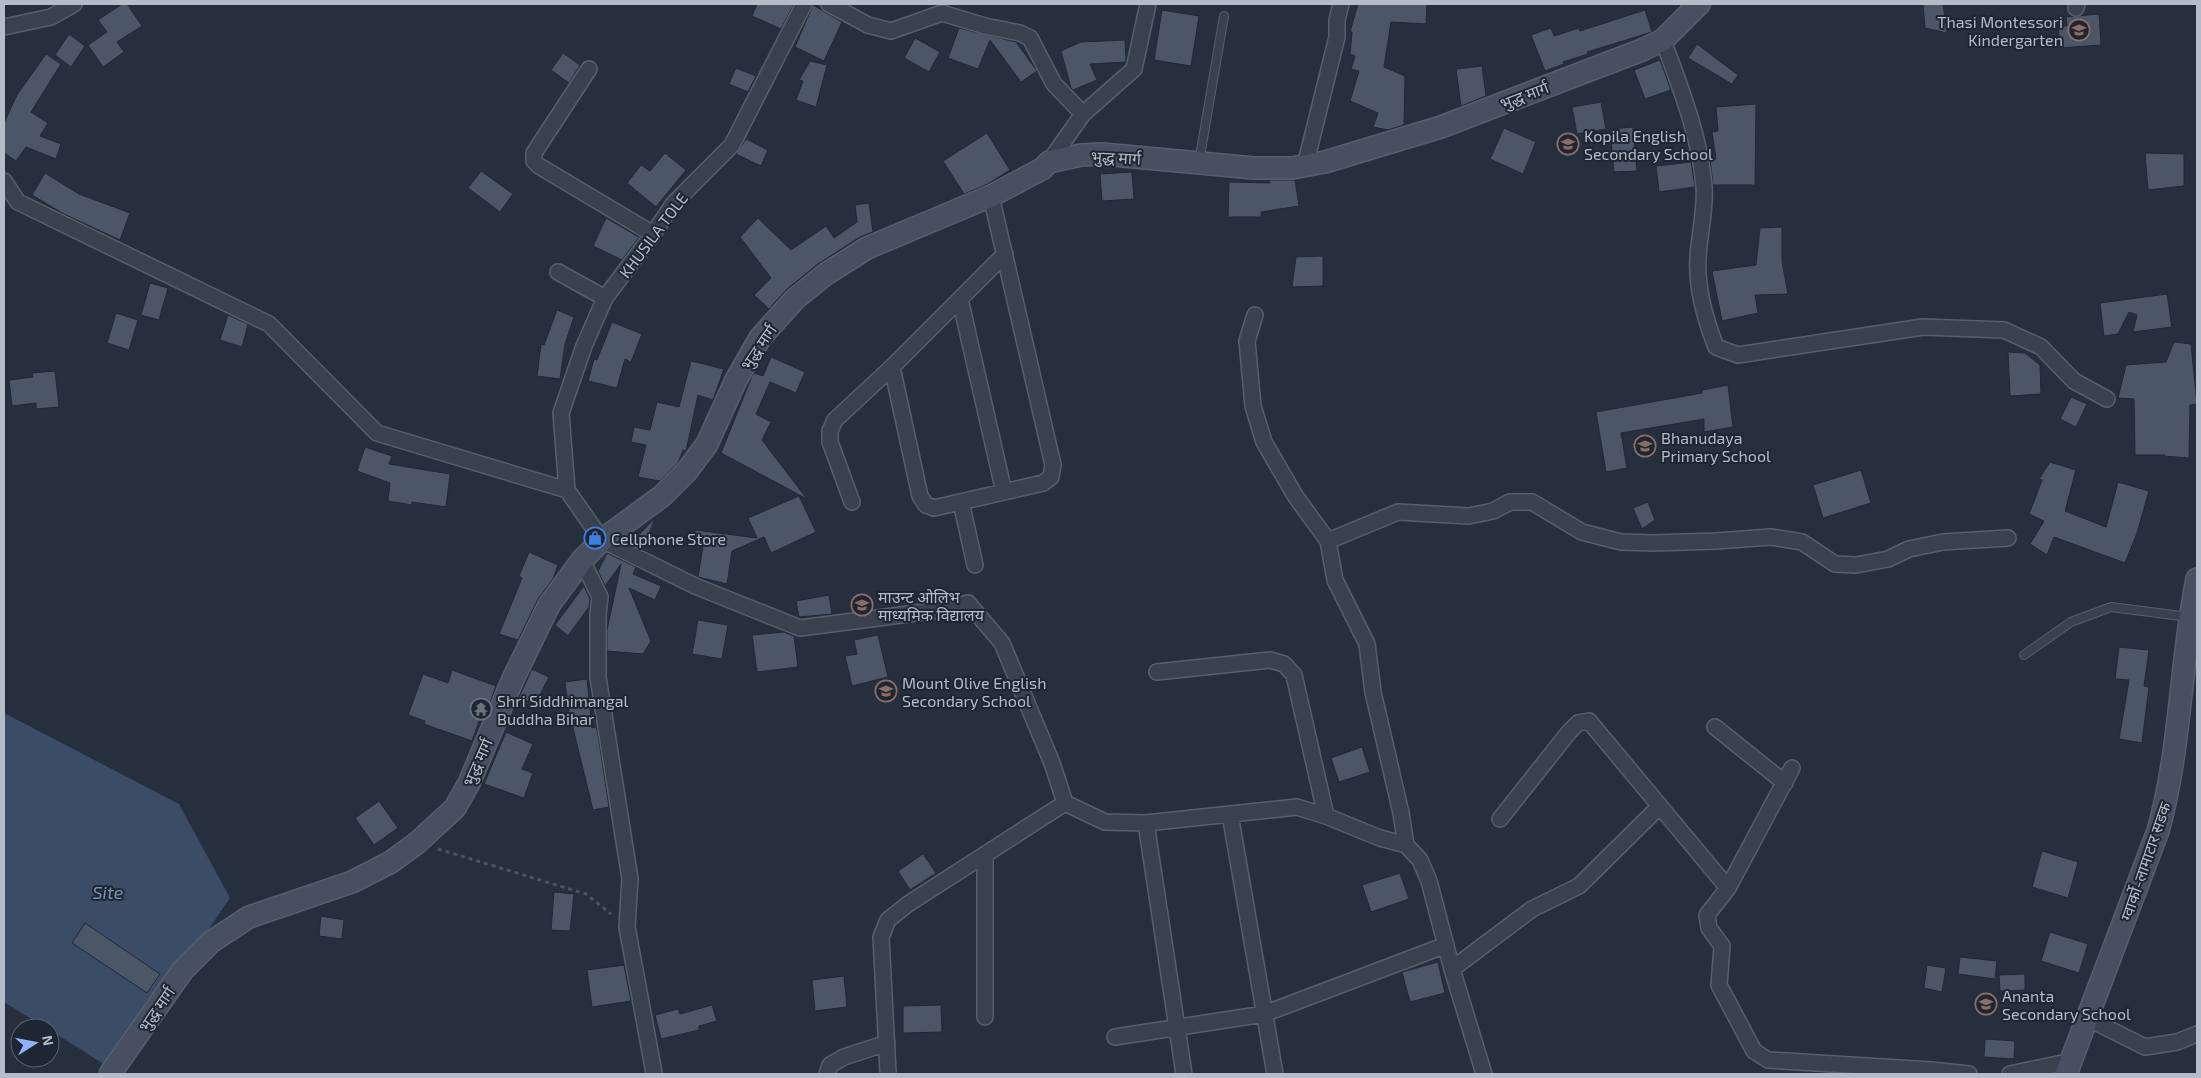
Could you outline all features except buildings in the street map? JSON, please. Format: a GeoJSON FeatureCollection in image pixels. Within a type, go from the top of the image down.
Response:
{"type":"FeatureCollection","features":[{"type":"Feature","properties":{"kind":"street"},"geometry":{"type":"LineString","coordinates":[[4,27],[51,17],[74,4]]}},
{"type":"Feature","properties":{"kind":"street","name":"KHUSILA TOLE"},"geometry":{"type":"LineString","coordinates":[[567,490],[562,413],[584,346],[605,298],[674,203],[732,145],[804,4]]}},
{"type":"Feature","properties":{"kind":"street"},"geometry":{"type":"LineString","coordinates":[[829,4],[868,25],[891,31],[942,13],[985,26],[1020,33],[1030,38],[1054,84],[1083,114]]}},
{"type":"Feature","properties":{"kind":"street"},"geometry":{"type":"LineString","coordinates":[[1049,162],[1083,114],[1134,69],[1148,4]]}},
{"type":"Feature","properties":{"kind":"street"},"geometry":{"type":"LineString","coordinates":[[1305,166],[1337,36],[1341,4]]}},
{"type":"Feature","properties":{"kind":"street","name":"भुद्ध मार्ग"},"geometry":{"type":"LineString","coordinates":[[110,1074],[183,970],[211,942],[249,917],[352,882],[391,862],[417,843],[455,808],[513,679],[549,605],[582,560],[602,540],[662,496],[687,471],[707,444],[736,380],[760,338],[795,299],[826,274],[867,248],[991,196],[1042,169],[1049,162],[1081,155],[1102,154],[1254,168],[1292,168],[1325,162],[1441,127],[1642,50],[1663,40],[1699,4]]}},
{"type":"Feature","properties":{"kind":"street"},"geometry":{"type":"LineString","coordinates":[[1663,40],[1687,108],[1699,151],[1704,188],[1697,261],[1703,316],[1716,347],[1738,355],[1923,327],[2004,330],[2041,347],[2074,381],[2107,399]]}},
{"type":"Feature","properties":{"kind":"street"},"geometry":{"type":"LineString","coordinates":[[588,69],[534,154],[534,160],[539,166],[653,234]]}},
{"type":"Feature","properties":{"kind":"street"},"geometry":{"type":"LineString","coordinates":[[4,181],[18,202],[269,324],[377,433],[567,490],[602,540],[695,586],[800,628],[940,610],[968,603],[1002,643],[1052,763],[1065,803],[1105,822],[1146,823],[1297,807],[1326,816],[1380,838],[1406,845],[1420,860],[1429,881],[1452,969],[1484,1074]]}},
{"type":"Feature","properties":{"kind":"street"},"geometry":{"type":"LineString","coordinates":[[892,367],[920,496],[926,505],[934,508],[961,502],[1043,483],[1051,477],[1053,465],[991,196]]}},
{"type":"Feature","properties":{"kind":"street"},"geometry":{"type":"LineString","coordinates":[[852,502],[830,442],[830,431],[835,420],[892,367],[1005,254]]}},
{"type":"Feature","properties":{"kind":"street"},"geometry":{"type":"LineString","coordinates":[[558,272],[605,298]]}},
{"type":"Feature","properties":{"kind":"street"},"geometry":{"type":"LineString","coordinates":[[960,299],[1004,492]]}},
{"type":"Feature","properties":{"kind":"street"},"geometry":{"type":"LineString","coordinates":[[1255,315],[1247,341],[1253,406],[1264,442],[1296,497],[1328,541],[1335,580],[1367,644],[1373,692],[1401,813],[1406,845]]}},
{"type":"Feature","properties":{"kind":"street"},"geometry":{"type":"LineString","coordinates":[[961,502],[975,565]]}},
{"type":"Feature","properties":{"kind":"street"},"geometry":{"type":"LineString","coordinates":[[1328,541],[1398,512],[1469,516],[1493,511],[1510,502],[1532,502],[1582,532],[1621,542],[1716,541],[1771,537],[1802,542],[1835,564],[1864,564],[1888,558],[1909,549],[1943,542],[2008,538]]}},
{"type":"Feature","properties":{"kind":"street"},"geometry":{"type":"LineString","coordinates":[[582,560],[600,597],[598,614],[598,677],[630,879],[626,927],[654,1073]]}},
{"type":"Feature","properties":{"kind":"street","name":"ग्वार्को-लामाटार सडक"},"geometry":{"type":"LineString","coordinates":[[2069,1068],[2158,831],[2167,798],[2173,765],[2189,617],[2197,580]]}},
{"type":"Feature","properties":{"kind":"street"},"geometry":{"type":"LineString","coordinates":[[1157,672],[1270,660],[1284,664],[1294,675],[1326,816]]}},
{"type":"Feature","properties":{"kind":"street"},"geometry":{"type":"LineString","coordinates":[[1500,819],[1570,732],[1578,724],[1589,721],[1728,888]]}},
{"type":"Feature","properties":{"kind":"street"},"geometry":{"type":"LineString","coordinates":[[1715,727],[1785,783]]}},
{"type":"Feature","properties":{"kind":"street"},"geometry":{"type":"LineString","coordinates":[[1792,768],[1728,888],[1707,915],[1709,928],[1722,946],[1719,985],[1754,1051],[1768,1060],[1969,1074]]}},
{"type":"Feature","properties":{"kind":"street"},"geometry":{"type":"LineString","coordinates":[[888,1072],[881,938],[888,920],[908,904],[1065,803]]}},
{"type":"Feature","properties":{"kind":"street"},"geometry":{"type":"LineString","coordinates":[[1452,969],[1532,909],[1579,886],[1660,806]]}},
{"type":"Feature","properties":{"kind":"street"},"geometry":{"type":"LineString","coordinates":[[1230,814],[1275,1074]]}},
{"type":"Feature","properties":{"kind":"street"},"geometry":{"type":"LineString","coordinates":[[1146,823],[1184,1074]]}},
{"type":"Feature","properties":{"kind":"street"},"geometry":{"type":"LineString","coordinates":[[984,855],[985,1017]]}},
{"type":"Feature","properties":{"kind":"street"},"geometry":{"type":"LineString","coordinates":[[1116,1037],[1264,1014],[1446,946]]}},
{"type":"Feature","properties":{"kind":"street"},"geometry":{"type":"LineString","coordinates":[[2089,1019],[2145,1047],[2177,1042],[2197,1034]]}},
{"type":"Feature","properties":{"kind":"street"},"geometry":{"type":"LineString","coordinates":[[827,1074],[830,1065],[844,1057],[886,1042]]}},
{"type":"Feature","properties":{"kind":"street"},"geometry":{"type":"LineString","coordinates":[[2010,1074],[2069,1068]]}},
{"type":"Feature","properties":{"kind":"lane"},"geometry":{"type":"LineString","coordinates":[[1199,163],[1224,16]]}},
{"type":"Feature","properties":{"kind":"lane"},"geometry":{"type":"LineString","coordinates":[[2024,655],[2071,622],[2111,607],[2189,617]]}},
{"type":"Feature","properties":{"kind":"path"},"geometry":{"type":"LineString","coordinates":[[417,843],[586,894],[626,927]]}},
{"type":"Feature","properties":{"kind":"water","name":"Site"},"geometry":{"type":"Polygon","coordinates":[[[4,713],[179,804],[230,898],[113,1070],[60,1036],[60,1018],[30,1018],[4,1002],[4,713]]]}},
{"type":"Feature","properties":{"kind":"place","name":"Thasi Montessori Kindergarten"},"geometry":{"type":"Point","coordinates":[2079,30]}},
{"type":"Feature","properties":{"kind":"place","name":"Kopila English Secondary School"},"geometry":{"type":"Point","coordinates":[1568,144]}},
{"type":"Feature","properties":{"kind":"place","name":"Bhanudaya Primary School"},"geometry":{"type":"Point","coordinates":[1645,446]}},
{"type":"Feature","properties":{"kind":"place","name":"Cellphone Store"},"geometry":{"type":"Point","coordinates":[595,538]}},
{"type":"Feature","properties":{"kind":"place","name":"माउन्ट ओलिभ माध्यमिक विद्यालय"},"geometry":{"type":"Point","coordinates":[862,605]}},
{"type":"Feature","properties":{"kind":"place","name":"Mount Olive English Secondary School"},"geometry":{"type":"Point","coordinates":[886,691]}},
{"type":"Feature","properties":{"kind":"place","name":"Shri Siddhimangal Buddha Bihar"},"geometry":{"type":"Point","coordinates":[481,709]}},
{"type":"Feature","properties":{"kind":"place","name":"Ananta Secondary School"},"geometry":{"type":"Point","coordinates":[1986,1004]}}]}
